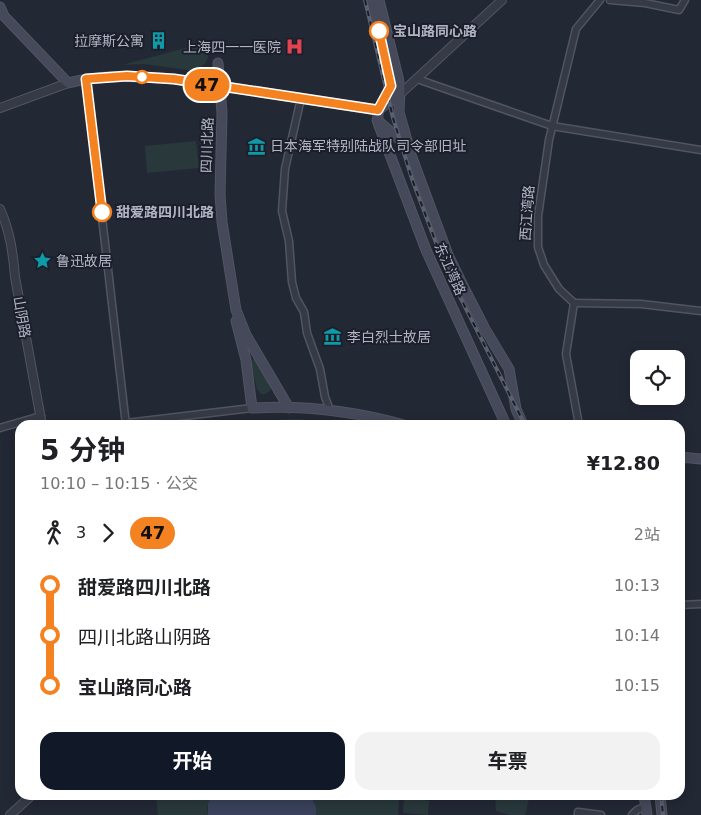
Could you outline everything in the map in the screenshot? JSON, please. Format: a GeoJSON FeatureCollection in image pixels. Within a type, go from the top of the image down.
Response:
{"type":"FeatureCollection","features":[{"type":"Feature","properties":{"kind":"main road"},"geometry":{"type":"LineString","coordinates":[[371,0],[391,86],[378,110]]}},
{"type":"Feature","properties":{"kind":"main road","name":"东江湾路"},"geometry":{"type":"LineString","coordinates":[[379,0],[398,77],[400,94],[398,111],[408,147],[452,263],[485,329],[509,369],[516,409],[522,420]]}},
{"type":"Feature","properties":{"kind":"main road"},"geometry":{"type":"LineString","coordinates":[[0,7],[4,16],[68,83],[86,79],[135,76],[174,79],[378,110],[400,94],[390,76]]}},
{"type":"Feature","properties":{"kind":"main road","name":"四川北路"},"geometry":{"type":"LineString","coordinates":[[218,63],[222,118],[220,194],[222,222],[236,310],[237,328],[246,360],[252,408]]}},
{"type":"Feature","properties":{"kind":"main road","name":"东江湾路"},"geometry":{"type":"LineString","coordinates":[[378,110],[377,120],[426,250],[504,420]]}},
{"type":"Feature","properties":{"kind":"main road","name":"东江湾路"},"geometry":{"type":"LineString","coordinates":[[377,120],[408,147]]}},
{"type":"Feature","properties":{"kind":"main road","name":"四川北路"},"geometry":{"type":"LineString","coordinates":[[236,310],[246,335],[289,408]]}},
{"type":"Feature","properties":{"kind":"main road"},"geometry":{"type":"LineString","coordinates":[[246,360],[249,350],[258,353]]}},
{"type":"Feature","properties":{"kind":"main road"},"geometry":{"type":"LineString","coordinates":[[252,408],[330,410],[383,420]]}},
{"type":"Feature","properties":{"kind":"main road"},"geometry":{"type":"LineString","coordinates":[[685,457],[701,459]]}},
{"type":"Feature","properties":{"kind":"main road"},"geometry":{"type":"LineString","coordinates":[[651,800],[653,815]]}},
{"type":"Feature","properties":{"kind":"main road"},"geometry":{"type":"LineString","coordinates":[[660,800],[662,815]]}},
{"type":"Feature","properties":{"kind":"street"},"geometry":{"type":"LineString","coordinates":[[400,94],[502,0]]}},
{"type":"Feature","properties":{"kind":"street","name":"西江湾路"},"geometry":{"type":"LineString","coordinates":[[574,303],[553,282],[544,265],[538,247],[539,202],[552,126],[576,28],[600,0]]}},
{"type":"Feature","properties":{"kind":"street"},"geometry":{"type":"LineString","coordinates":[[610,0],[680,9],[685,0]]}},
{"type":"Feature","properties":{"kind":"street"},"geometry":{"type":"LineString","coordinates":[[417,78],[552,126],[701,150]]}},
{"type":"Feature","properties":{"kind":"street"},"geometry":{"type":"LineString","coordinates":[[86,79],[126,420]]}},
{"type":"Feature","properties":{"kind":"street"},"geometry":{"type":"LineString","coordinates":[[0,108],[68,83]]}},
{"type":"Feature","properties":{"kind":"street"},"geometry":{"type":"LineString","coordinates":[[301,98],[285,169],[282,212],[289,240],[292,282],[296,298],[304,312],[307,333],[320,368],[325,397],[330,410]]}},
{"type":"Feature","properties":{"kind":"street","name":"山阴路"},"geometry":{"type":"LineString","coordinates":[[0,209],[6,224],[13,254],[15,277],[41,420]]}},
{"type":"Feature","properties":{"kind":"street"},"geometry":{"type":"LineString","coordinates":[[579,420],[566,354],[574,303],[641,304],[701,311]]}},
{"type":"Feature","properties":{"kind":"street"},"geometry":{"type":"LineString","coordinates":[[158,420],[252,408]]}},
{"type":"Feature","properties":{"kind":"street"},"geometry":{"type":"LineString","coordinates":[[27,420],[41,416]]}},
{"type":"Feature","properties":{"kind":"street"},"geometry":{"type":"LineString","coordinates":[[0,428],[15,424]]}},
{"type":"Feature","properties":{"kind":"street"},"geometry":{"type":"LineString","coordinates":[[685,604],[701,604]]}},
{"type":"Feature","properties":{"kind":"street"},"geometry":{"type":"LineString","coordinates":[[10,815],[26,800]]}},
{"type":"Feature","properties":{"kind":"street"},"geometry":{"type":"LineString","coordinates":[[632,815],[637,810],[646,810]]}},
{"type":"Feature","properties":{"kind":"street"},"geometry":{"type":"LineString","coordinates":[[578,815],[578,812],[601,815]]}},
{"type":"Feature","properties":{"kind":"shaded area"},"geometry":{"type":"Polygon","coordinates":[[[208,42],[206,63],[195,71],[144,64],[122,65],[208,42]]]}},
{"type":"Feature","properties":{"kind":"shaded area"},"geometry":{"type":"Polygon","coordinates":[[[196,141],[199,168],[147,173],[145,146],[196,141]]]}},
{"type":"Feature","properties":{"kind":"shaded area"},"geometry":{"type":"Polygon","coordinates":[[[256,358],[271,387],[270,391],[265,394],[261,394],[257,389],[251,362],[256,358]]]}},
{"type":"Feature","properties":{"kind":"shaded area"},"geometry":{"type":"Polygon","coordinates":[[[299,419],[307,420],[274,420],[299,419]]]}},
{"type":"Feature","properties":{"kind":"shaded area"},"geometry":{"type":"Polygon","coordinates":[[[156,800],[215,800],[207,806],[208,815],[158,815],[156,800]]]}},
{"type":"Feature","properties":{"kind":"shaded area"},"geometry":{"type":"Polygon","coordinates":[[[312,800],[399,800],[398,815],[316,815],[315,804],[312,800]]]}},
{"type":"Feature","properties":{"kind":"shaded area"},"geometry":{"type":"Polygon","coordinates":[[[404,800],[429,801],[428,815],[403,813],[404,800]]]}},
{"type":"Feature","properties":{"kind":"shaded area"},"geometry":{"type":"Polygon","coordinates":[[[495,800],[529,800],[525,815],[510,815],[496,811],[495,800]]]}},
{"type":"Feature","properties":{"kind":"water"},"geometry":{"type":"Polygon","coordinates":[[[210,800],[312,800],[315,804],[316,815],[208,815],[208,803],[210,800]]]}},
{"type":"Feature","properties":{"kind":"railway"},"geometry":{"type":"LineString","coordinates":[[365,0],[393,118],[412,179],[452,281],[522,420]]}},
{"type":"Feature","properties":{"kind":"railway"},"geometry":{"type":"LineString","coordinates":[[662,800],[663,815]]}},
{"type":"Feature","properties":{"kind":"bus line","name":"47"},"geometry":{"type":"LineString","coordinates":[[102,212],[86,79],[127,76],[174,79],[378,110],[391,86],[379,31]]}},
{"type":"Feature","properties":{"kind":"place","name":"宝山路同心路"},"geometry":{"type":"Point","coordinates":[379,31]}},
{"type":"Feature","properties":{"kind":"place","name":"拉摩斯公寓"},"geometry":{"type":"Point","coordinates":[158,41]}},
{"type":"Feature","properties":{"kind":"place","name":"上海四一一医院"},"geometry":{"type":"Point","coordinates":[295,47]}},
{"type":"Feature","properties":{"kind":"place","name":"日本海军特别陆战队司令部旧址"},"geometry":{"type":"Point","coordinates":[256,146]}},
{"type":"Feature","properties":{"kind":"place","name":"甜爱路四川北路"},"geometry":{"type":"Point","coordinates":[102,212]}},
{"type":"Feature","properties":{"kind":"place","name":"鲁迅故居"},"geometry":{"type":"Point","coordinates":[42,261]}},
{"type":"Feature","properties":{"kind":"place","name":"李白烈士故居"},"geometry":{"type":"Point","coordinates":[333,337]}}]}
